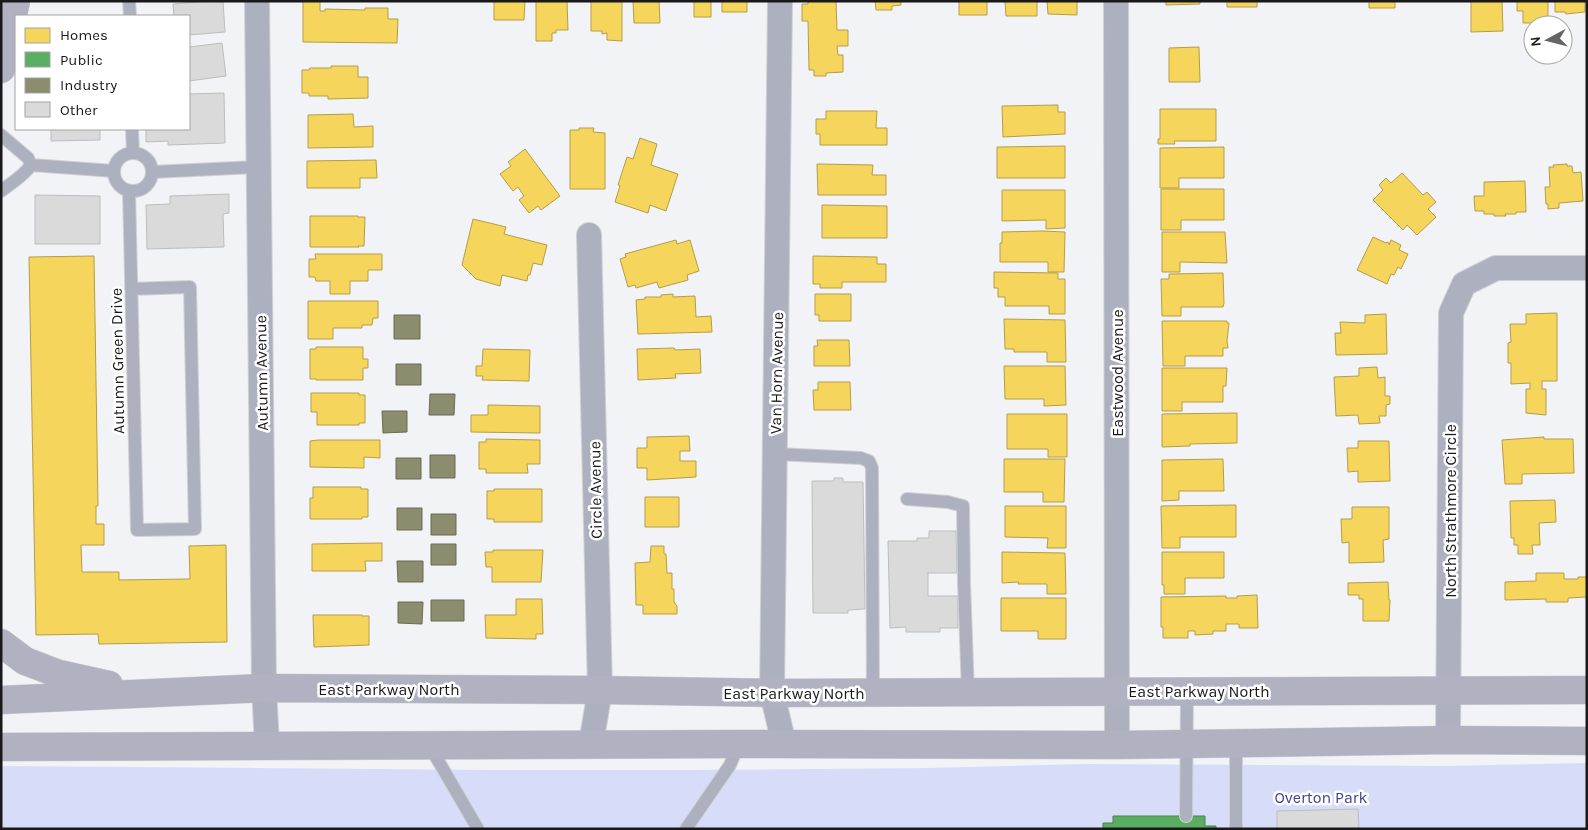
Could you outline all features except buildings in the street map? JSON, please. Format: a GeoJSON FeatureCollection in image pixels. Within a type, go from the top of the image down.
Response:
{"type":"FeatureCollection","features":[{"type":"Feature","properties":{"kind":"main road"},"geometry":{"type":"LineString","coordinates":[[1,69],[16,1]]}},
{"type":"Feature","properties":{"kind":"main road"},"geometry":{"type":"LineString","coordinates":[[1,643],[25,661],[59,674],[144,693]]}},
{"type":"Feature","properties":{"kind":"main road","name":"East Parkway North"},"geometry":{"type":"LineString","coordinates":[[1,700],[264,688],[772,693],[1587,690]]}},
{"type":"Feature","properties":{"kind":"main road"},"geometry":{"type":"LineString","coordinates":[[1,747],[590,744],[1117,745],[1448,740],[1587,741]]}},
{"type":"Feature","properties":{"kind":"street","name":"Autumn Avenue"},"geometry":{"type":"LineString","coordinates":[[257,1],[264,688],[267,745]]}},
{"type":"Feature","properties":{"kind":"street","name":"Van Horn Avenue"},"geometry":{"type":"LineString","coordinates":[[780,1],[772,693],[784,744]]}},
{"type":"Feature","properties":{"kind":"street","name":"Eastwood Avenue"},"geometry":{"type":"LineString","coordinates":[[1116,1],[1117,745]]}},
{"type":"Feature","properties":{"kind":"street","name":"Circle Avenue"},"geometry":{"type":"LineString","coordinates":[[589,235],[600,690],[590,744]]}},
{"type":"Feature","properties":{"kind":"street","name":"North Strathmore Circle"},"geometry":{"type":"LineString","coordinates":[[1448,740],[1451,313],[1464,284],[1496,268],[1587,268]]}},
{"type":"Feature","properties":{"kind":"lane"},"geometry":{"type":"LineString","coordinates":[[130,1],[130,15]]}},
{"type":"Feature","properties":{"kind":"lane"},"geometry":{"type":"LineString","coordinates":[[132,130],[133,153]]}},
{"type":"Feature","properties":{"kind":"lane"},"geometry":{"type":"LineString","coordinates":[[1,135],[28,158],[31,165]]}},
{"type":"Feature","properties":{"kind":"lane"},"geometry":{"type":"LineString","coordinates":[[133,153],[146,157],[150,162],[152,172],[150,181],[146,186],[141,190],[129,191],[119,185],[114,171],[121,157],[133,153]]}},
{"type":"Feature","properties":{"kind":"lane"},"geometry":{"type":"LineString","coordinates":[[31,165],[114,171]]}},
{"type":"Feature","properties":{"kind":"lane"},"geometry":{"type":"LineString","coordinates":[[1,191],[26,172],[31,165]]}},
{"type":"Feature","properties":{"kind":"lane"},"geometry":{"type":"LineString","coordinates":[[152,172],[258,168]]}},
{"type":"Feature","properties":{"kind":"lane","name":"Autumn Green Drive"},"geometry":{"type":"LineString","coordinates":[[129,191],[131,288],[137,530],[195,529],[190,287],[131,288]]}},
{"type":"Feature","properties":{"kind":"lane"},"geometry":{"type":"LineString","coordinates":[[775,454],[861,458],[870,461],[872,468],[873,693]]}},
{"type":"Feature","properties":{"kind":"lane"},"geometry":{"type":"LineString","coordinates":[[907,499],[948,502],[963,506],[968,693]]}},
{"type":"Feature","properties":{"kind":"lane"},"geometry":{"type":"LineString","coordinates":[[1186,816],[1187,692]]}},
{"type":"Feature","properties":{"kind":"lane"},"geometry":{"type":"LineString","coordinates":[[1236,743],[1236,829]]}},
{"type":"Feature","properties":{"kind":"lane"},"geometry":{"type":"LineString","coordinates":[[686,829],[730,765],[739,744]]}},
{"type":"Feature","properties":{"kind":"lane"},"geometry":{"type":"LineString","coordinates":[[429,745],[478,829]]}},
{"type":"Feature","properties":{"kind":"green space","name":"Overton Park"},"geometry":{"type":"Polygon","coordinates":[[[1587,763],[1587,829],[1,829],[1,766],[691,770],[929,768],[1086,764],[1447,766],[1587,763]]]}}]}
